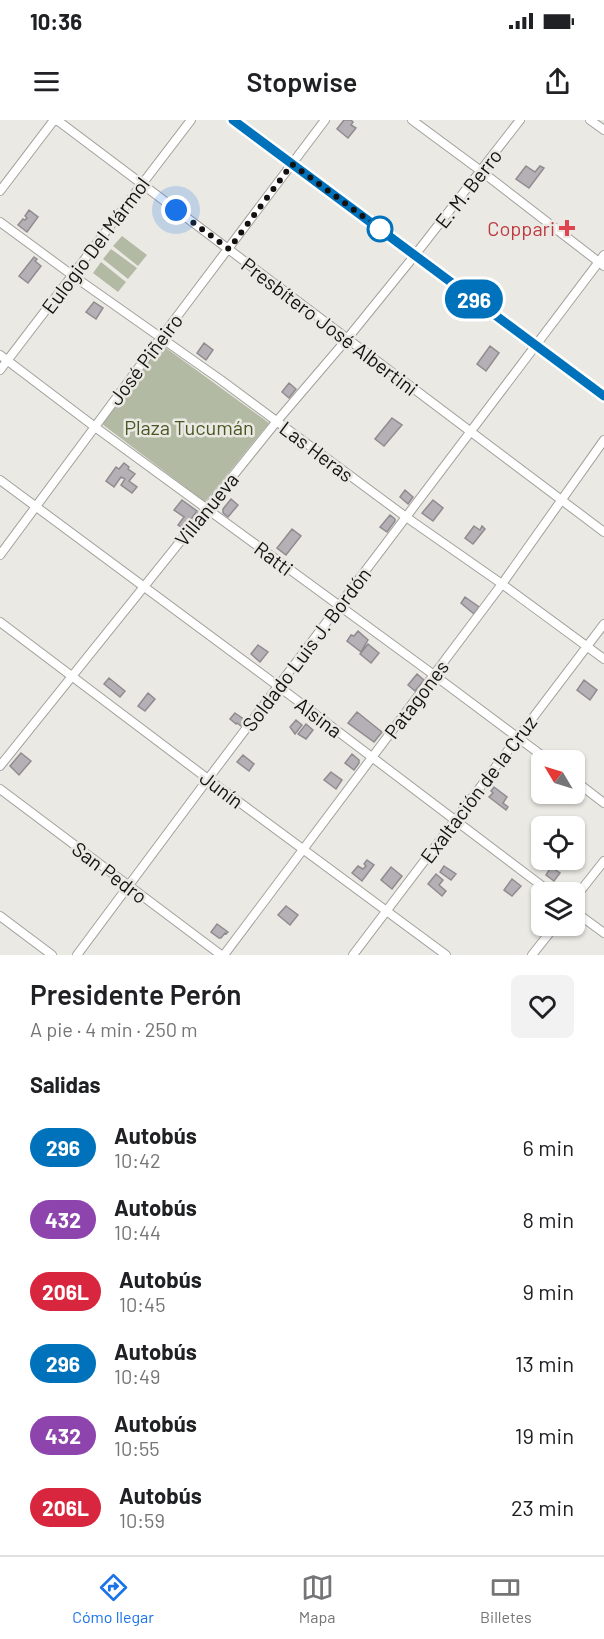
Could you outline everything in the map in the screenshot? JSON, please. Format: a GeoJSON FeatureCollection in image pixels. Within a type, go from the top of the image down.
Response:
{"type":"FeatureCollection","features":[{"type":"Feature","properties":{"kind":"street","name":"Presbítero José Albertini"},"geometry":{"type":"LineString","coordinates":[[55,120],[604,532]]}},
{"type":"Feature","properties":{"kind":"street"},"geometry":{"type":"LineString","coordinates":[[0,191],[55,120]]}},
{"type":"Feature","properties":{"kind":"street","name":"Eulogio Del Mármol"},"geometry":{"type":"LineString","coordinates":[[0,370],[4,357],[72,275],[191,120]]}},
{"type":"Feature","properties":{"kind":"street"},"geometry":{"type":"LineString","coordinates":[[233,120],[604,396]]}},
{"type":"Feature","properties":{"kind":"street","name":"José Piñeiro"},"geometry":{"type":"LineString","coordinates":[[0,555],[325,120]]}},
{"type":"Feature","properties":{"kind":"street"},"geometry":{"type":"LineString","coordinates":[[412,120],[602,261]]}},
{"type":"Feature","properties":{"kind":"street","name":"E. M. Berro"},"geometry":{"type":"LineString","coordinates":[[416,255],[520,120]]}},
{"type":"Feature","properties":{"kind":"street"},"geometry":{"type":"LineString","coordinates":[[590,120],[604,130]]}},
{"type":"Feature","properties":{"kind":"street","name":"Las Heras"},"geometry":{"type":"LineString","coordinates":[[0,222],[604,659]]}},
{"type":"Feature","properties":{"kind":"street","name":"Villanueva"},"geometry":{"type":"LineString","coordinates":[[0,766],[277,421],[416,255]]}},
{"type":"Feature","properties":{"kind":"street","name":"Soldado Luis J. Bordón"},"geometry":{"type":"LineString","coordinates":[[77,955],[536,344],[602,261]]}},
{"type":"Feature","properties":{"kind":"street","name":"Ratti"},"geometry":{"type":"LineString","coordinates":[[4,357],[95,427],[535,750]]}},
{"type":"Feature","properties":{"kind":"street","name":"Patagones"},"geometry":{"type":"LineString","coordinates":[[223,955],[502,584],[604,440]]}},
{"type":"Feature","properties":{"kind":"street","name":"Alsina"},"geometry":{"type":"LineString","coordinates":[[0,480],[537,882]]}},
{"type":"Feature","properties":{"kind":"street","name":"Junín"},"geometry":{"type":"LineString","coordinates":[[0,622],[446,955]]}},
{"type":"Feature","properties":{"kind":"street","name":"Exaltación de la Cruz"},"geometry":{"type":"LineString","coordinates":[[353,955],[604,624]]}},
{"type":"Feature","properties":{"kind":"street"},"geometry":{"type":"LineString","coordinates":[[585,788],[604,803]]}},
{"type":"Feature","properties":{"kind":"street","name":"San Pedro"},"geometry":{"type":"LineString","coordinates":[[0,789],[223,955]]}},
{"type":"Feature","properties":{"kind":"street"},"geometry":{"type":"LineString","coordinates":[[585,885],[604,861]]}},
{"type":"Feature","properties":{"kind":"street"},"geometry":{"type":"LineString","coordinates":[[0,916],[52,955]]}},
{"type":"Feature","properties":{"kind":"street"},"geometry":{"type":"LineString","coordinates":[[585,919],[604,933]]}},
{"type":"Feature","properties":{"kind":"street"},"geometry":{"type":"LineString","coordinates":[[532,955],[547,936]]}},
{"type":"Feature","properties":{"kind":"green space"},"geometry":{"type":"Polygon","coordinates":[[[122,236],[147,255],[138,266],[113,246],[122,236]]]}},
{"type":"Feature","properties":{"kind":"green space"},"geometry":{"type":"Polygon","coordinates":[[[111,249],[137,268],[128,279],[103,259],[111,249]]]}},
{"type":"Feature","properties":{"kind":"green space"},"geometry":{"type":"Polygon","coordinates":[[[101,262],[126,282],[118,292],[93,273],[101,262]]]}},
{"type":"Feature","properties":{"kind":"green space","name":"Plaza Tucumán"},"geometry":{"type":"Polygon","coordinates":[[[162,345],[269,423],[205,502],[102,424],[162,345]]]}},
{"type":"Feature","properties":{"kind":"building"},"geometry":{"type":"Polygon","coordinates":[[[344,120],[351,120],[353,122],[351,125],[356,128],[348,138],[337,129],[344,120]]]}},
{"type":"Feature","properties":{"kind":"building"},"geometry":{"type":"Polygon","coordinates":[[[526,166],[535,172],[540,166],[544,168],[529,188],[516,179],[526,166]]]}},
{"type":"Feature","properties":{"kind":"building"},"geometry":{"type":"Polygon","coordinates":[[[29,210],[38,217],[27,232],[18,225],[27,218],[25,216],[29,210]]]}},
{"type":"Feature","properties":{"kind":"building"},"geometry":{"type":"Polygon","coordinates":[[[34,257],[41,266],[28,283],[19,276],[34,257]]]}},
{"type":"Feature","properties":{"kind":"building"},"geometry":{"type":"Polygon","coordinates":[[[94,302],[103,308],[96,319],[86,312],[94,302]]]}},
{"type":"Feature","properties":{"kind":"building"},"geometry":{"type":"Polygon","coordinates":[[[204,343],[213,350],[206,360],[197,353],[204,343]]]}},
{"type":"Feature","properties":{"kind":"building"},"geometry":{"type":"Polygon","coordinates":[[[490,346],[499,353],[486,371],[477,364],[490,346]]]}},
{"type":"Feature","properties":{"kind":"building"},"geometry":{"type":"Polygon","coordinates":[[[289,383],[296,389],[289,398],[282,392],[289,383]]]}},
{"type":"Feature","properties":{"kind":"building"},"geometry":{"type":"Polygon","coordinates":[[[392,418],[402,425],[384,446],[375,439],[392,418]]]}},
{"type":"Feature","properties":{"kind":"building"},"geometry":{"type":"Polygon","coordinates":[[[124,463],[135,474],[129,481],[137,487],[132,493],[121,485],[125,479],[121,477],[114,487],[106,481],[116,467],[119,469],[124,463]]]}},
{"type":"Feature","properties":{"kind":"building"},"geometry":{"type":"Polygon","coordinates":[[[405,490],[413,497],[408,504],[400,497],[405,490]]]}},
{"type":"Feature","properties":{"kind":"building"},"geometry":{"type":"Polygon","coordinates":[[[231,499],[238,505],[228,517],[223,513],[223,509],[231,499]]]}},
{"type":"Feature","properties":{"kind":"building"},"geometry":{"type":"Polygon","coordinates":[[[182,500],[197,511],[184,529],[178,525],[184,517],[174,510],[182,500]]]}},
{"type":"Feature","properties":{"kind":"building"},"geometry":{"type":"Polygon","coordinates":[[[433,500],[443,508],[433,521],[422,513],[433,500]]]}},
{"type":"Feature","properties":{"kind":"building"},"geometry":{"type":"Polygon","coordinates":[[[390,515],[395,521],[387,532],[380,527],[390,515]]]}},
{"type":"Feature","properties":{"kind":"building"},"geometry":{"type":"Polygon","coordinates":[[[474,526],[480,530],[482,526],[485,529],[473,544],[465,538],[474,526]]]}},
{"type":"Feature","properties":{"kind":"building"},"geometry":{"type":"Polygon","coordinates":[[[292,529],[301,536],[286,555],[277,548],[292,529]]]}},
{"type":"Feature","properties":{"kind":"building"},"geometry":{"type":"Polygon","coordinates":[[[465,597],[479,607],[474,614],[461,603],[465,597]]]}},
{"type":"Feature","properties":{"kind":"building"},"geometry":{"type":"Polygon","coordinates":[[[358,631],[368,640],[361,652],[347,641],[358,631]]]}},
{"type":"Feature","properties":{"kind":"building"},"geometry":{"type":"Polygon","coordinates":[[[368,644],[379,653],[371,663],[360,654],[368,644]]]}},
{"type":"Feature","properties":{"kind":"building"},"geometry":{"type":"Polygon","coordinates":[[[258,645],[268,652],[260,662],[251,654],[258,645]]]}},
{"type":"Feature","properties":{"kind":"building"},"geometry":{"type":"Polygon","coordinates":[[[417,674],[424,680],[415,691],[408,685],[417,674]]]}},
{"type":"Feature","properties":{"kind":"building"},"geometry":{"type":"Polygon","coordinates":[[[109,678],[125,691],[120,697],[104,684],[109,678]]]}},
{"type":"Feature","properties":{"kind":"building"},"geometry":{"type":"Polygon","coordinates":[[[584,680],[597,690],[590,700],[577,690],[584,680]]]}},
{"type":"Feature","properties":{"kind":"building"},"geometry":{"type":"Polygon","coordinates":[[[148,693],[155,699],[145,711],[138,706],[148,693]]]}},
{"type":"Feature","properties":{"kind":"building"},"geometry":{"type":"Polygon","coordinates":[[[357,712],[382,732],[374,742],[348,723],[357,712]]]}},
{"type":"Feature","properties":{"kind":"building"},"geometry":{"type":"Polygon","coordinates":[[[235,713],[245,720],[241,726],[230,719],[235,713]]]}},
{"type":"Feature","properties":{"kind":"building"},"geometry":{"type":"Polygon","coordinates":[[[296,720],[302,725],[295,734],[290,727],[296,720]]]}},
{"type":"Feature","properties":{"kind":"building"},"geometry":{"type":"Polygon","coordinates":[[[306,724],[313,730],[306,739],[298,734],[306,724]]]}},
{"type":"Feature","properties":{"kind":"building"},"geometry":{"type":"Polygon","coordinates":[[[21,753],[31,761],[19,775],[10,766],[21,753]]]}},
{"type":"Feature","properties":{"kind":"building"},"geometry":{"type":"Polygon","coordinates":[[[352,754],[359,760],[354,770],[345,763],[352,754]]]}},
{"type":"Feature","properties":{"kind":"building"},"geometry":{"type":"Polygon","coordinates":[[[243,755],[254,764],[249,771],[237,762],[243,755]]]}},
{"type":"Feature","properties":{"kind":"building"},"geometry":{"type":"Polygon","coordinates":[[[331,772],[342,780],[336,789],[324,780],[331,772]]]}},
{"type":"Feature","properties":{"kind":"building"},"geometry":{"type":"Polygon","coordinates":[[[494,787],[507,797],[503,803],[508,807],[506,810],[489,797],[494,787]]]}},
{"type":"Feature","properties":{"kind":"building"},"geometry":{"type":"Polygon","coordinates":[[[367,860],[374,865],[362,881],[352,873],[358,866],[363,869],[367,860]]]}},
{"type":"Feature","properties":{"kind":"building"},"geometry":{"type":"Polygon","coordinates":[[[444,866],[456,874],[451,880],[440,872],[444,866]]]}},
{"type":"Feature","properties":{"kind":"building"},"geometry":{"type":"Polygon","coordinates":[[[391,867],[402,876],[392,889],[381,880],[391,867]]]}},
{"type":"Feature","properties":{"kind":"building"},"geometry":{"type":"Polygon","coordinates":[[[549,870],[560,873],[554,881],[546,875],[549,870]]]}},
{"type":"Feature","properties":{"kind":"building"},"geometry":{"type":"Polygon","coordinates":[[[436,874],[443,880],[439,885],[446,891],[442,896],[428,884],[436,874]]]}},
{"type":"Feature","properties":{"kind":"building"},"geometry":{"type":"Polygon","coordinates":[[[512,879],[521,886],[512,896],[504,890],[512,879]]]}},
{"type":"Feature","properties":{"kind":"building"},"geometry":{"type":"Polygon","coordinates":[[[286,906],[298,915],[290,925],[278,915],[286,906]]]}},
{"type":"Feature","properties":{"kind":"building"},"geometry":{"type":"Polygon","coordinates":[[[217,924],[228,932],[221,938],[211,932],[217,924]]]}},
{"type":"Feature","properties":{"kind":"bus line","name":"296"},"geometry":{"type":"LineString","coordinates":[[233,120],[604,396]]}},
{"type":"Feature","properties":{"kind":"place","name":"Coppari"},"geometry":{"type":"Point","coordinates":[567,228]}},
{"type":"Feature","properties":{"kind":"route"},"geometry":{"type":"LineString","coordinates":[[176,210],[229,249],[292,164],[380,229]]}}]}
